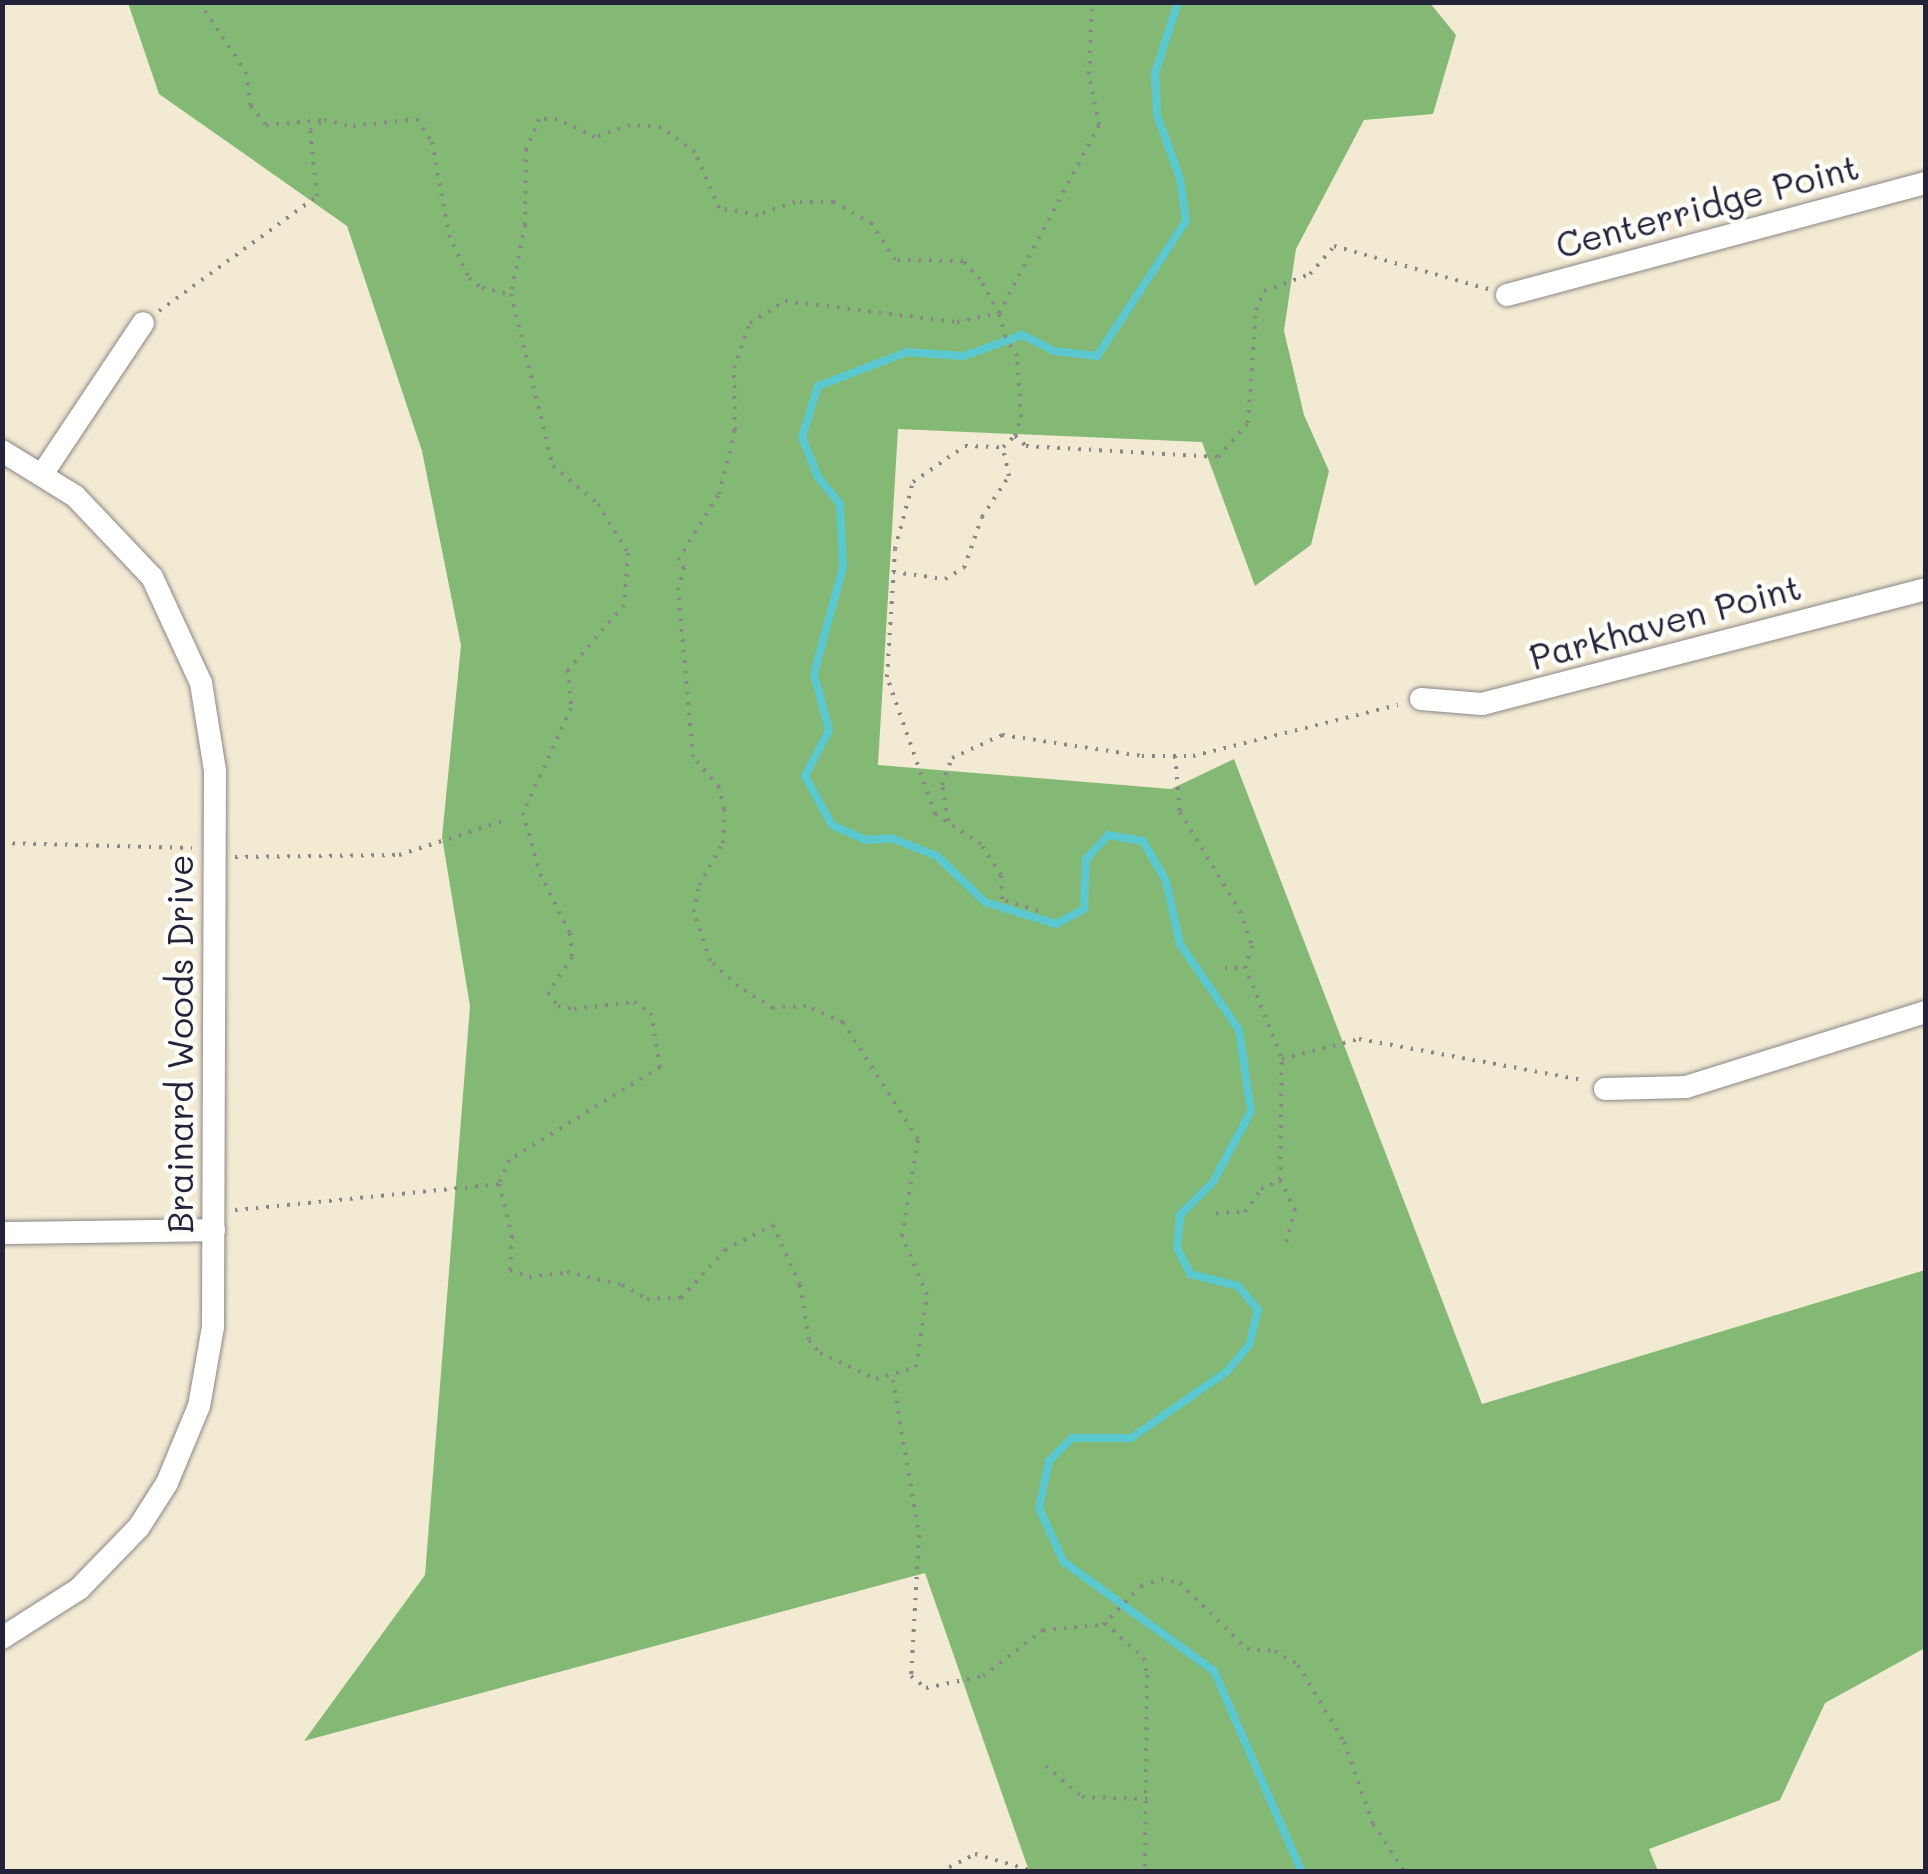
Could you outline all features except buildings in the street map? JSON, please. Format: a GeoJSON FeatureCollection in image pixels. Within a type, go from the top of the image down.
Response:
{"type":"FeatureCollection","features":[{"type":"Feature","properties":{"kind":"street","name":"Centerridge Point"},"geometry":{"type":"LineString","coordinates":[[1507,295],[1926,183]]}},
{"type":"Feature","properties":{"kind":"street"},"geometry":{"type":"LineString","coordinates":[[43,473],[143,323]]}},
{"type":"Feature","properties":{"kind":"street","name":"Brainard Woods Drive"},"geometry":{"type":"LineString","coordinates":[[2,450],[43,473],[121,538],[152,577],[188,644],[213,744],[215,858],[214,1221],[209,1363],[167,1483],[110,1561],[48,1612],[2,1638]]}},
{"type":"Feature","properties":{"kind":"street","name":"Parkhaven Point"},"geometry":{"type":"LineString","coordinates":[[1420,699],[1482,704],[1926,588]]}},
{"type":"Feature","properties":{"kind":"street"},"geometry":{"type":"LineString","coordinates":[[1605,1089],[1654,1093],[1686,1087],[1926,1012]]}},
{"type":"Feature","properties":{"kind":"street"},"geometry":{"type":"LineString","coordinates":[[2,1233],[214,1221]]}},
{"type":"Feature","properties":{"kind":"path"},"geometry":{"type":"LineString","coordinates":[[199,2],[246,72],[251,106],[266,124],[324,120],[353,126],[417,120],[432,142],[449,235],[469,278],[482,288],[511,294]]}},
{"type":"Feature","properties":{"kind":"path"},"geometry":{"type":"LineString","coordinates":[[998,313],[1048,212],[1091,152],[1099,125],[1089,74],[1092,2]]}},
{"type":"Feature","properties":{"kind":"path"},"geometry":{"type":"LineString","coordinates":[[998,313],[958,322],[785,301],[750,323],[734,368],[735,430],[719,494],[678,560],[684,568],[678,590],[693,757],[719,787],[724,809],[723,843],[699,885],[694,912],[710,961],[773,1008],[806,1006],[843,1022],[918,1140],[902,1236],[926,1295],[926,1326],[916,1367],[892,1379],[876,1379],[820,1353],[808,1340],[800,1285],[774,1226],[725,1250],[690,1295],[647,1299],[622,1285],[567,1272],[529,1277],[510,1270],[512,1236],[499,1184],[509,1160],[660,1067],[651,1014],[634,1002],[574,1010],[558,1006],[548,993],[572,957],[570,934],[540,874],[523,813],[571,708],[568,670],[624,606],[628,553],[598,504],[554,466],[511,294],[525,225],[532,125],[557,119],[595,137],[630,125],[661,127],[695,152],[719,208],[758,215],[807,201],[854,209],[872,224],[895,260],[963,261],[998,313],[1017,356],[1021,417],[1016,436],[1003,447],[964,446],[934,461],[913,482],[893,572],[891,698],[927,800],[948,821],[981,844],[1001,875],[1002,899],[1038,911]]}},
{"type":"Feature","properties":{"kind":"path"},"geometry":{"type":"LineString","coordinates":[[143,323],[318,196],[310,130],[324,120]]}},
{"type":"Feature","properties":{"kind":"path"},"geometry":{"type":"LineString","coordinates":[[1016,436],[1026,446],[1218,457],[1248,423],[1256,310],[1264,291],[1310,274],[1334,246],[1507,295]]}},
{"type":"Feature","properties":{"kind":"path"},"geometry":{"type":"LineString","coordinates":[[893,572],[945,579],[964,568],[982,517],[1009,476],[1003,447]]}},
{"type":"Feature","properties":{"kind":"path"},"geometry":{"type":"LineString","coordinates":[[948,821],[942,785],[952,758],[1002,735],[1175,756],[1420,699]]}},
{"type":"Feature","properties":{"kind":"path"},"geometry":{"type":"LineString","coordinates":[[1175,756],[1180,812],[1240,910],[1252,946],[1245,968],[1282,1059],[1280,1180],[1295,1209],[1284,1250]]}},
{"type":"Feature","properties":{"kind":"path"},"geometry":{"type":"LineString","coordinates":[[2,842],[185,846],[215,858],[398,855],[503,821]]}},
{"type":"Feature","properties":{"kind":"path"},"geometry":{"type":"LineString","coordinates":[[1225,968],[1245,968]]}},
{"type":"Feature","properties":{"kind":"path"},"geometry":{"type":"LineString","coordinates":[[1282,1059],[1359,1039],[1565,1074],[1605,1089]]}},
{"type":"Feature","properties":{"kind":"path"},"geometry":{"type":"LineString","coordinates":[[1216,1214],[1245,1212],[1261,1189],[1280,1180]]}},
{"type":"Feature","properties":{"kind":"path"},"geometry":{"type":"LineString","coordinates":[[214,1221],[499,1184]]}},
{"type":"Feature","properties":{"kind":"path"},"geometry":{"type":"LineString","coordinates":[[892,1379],[919,1535],[911,1676],[926,1688],[983,1676],[1043,1630],[1106,1623],[1141,1586],[1161,1579],[1180,1583],[1247,1649],[1275,1651],[1298,1665],[1344,1742],[1373,1824],[1405,1872]]}},
{"type":"Feature","properties":{"kind":"path"},"geometry":{"type":"LineString","coordinates":[[1106,1623],[1144,1658],[1150,1799],[1146,1872]]}},
{"type":"Feature","properties":{"kind":"path"},"geometry":{"type":"LineString","coordinates":[[1046,1766],[1082,1797],[1150,1799]]}},
{"type":"Feature","properties":{"kind":"path"},"geometry":{"type":"LineString","coordinates":[[940,1872],[975,1854],[1036,1872]]}},
{"type":"Feature","properties":{"kind":"green space"},"geometry":{"type":"Polygon","coordinates":[[[128,3],[1430,3],[1456,35],[1433,114],[1364,120],[1296,249],[1284,331],[1304,415],[1329,471],[1311,545],[1255,586],[1202,442],[898,429],[878,765],[1171,789],[1234,759],[1482,1404],[1925,1270],[1925,1648],[1825,1703],[1780,1800],[1649,1849],[1658,1871],[1029,1871],[925,1573],[304,1741],[425,1575],[470,1006],[442,837],[461,645],[422,451],[347,226],[159,94],[128,3]]]}},
{"type":"Feature","properties":{"kind":"waterway"},"geometry":{"type":"LineString","coordinates":[[1178,2],[1155,73],[1157,115],[1180,179],[1186,221],[1097,356],[1054,351],[1022,335],[964,356],[907,352],[818,386],[802,437],[818,477],[840,504],[843,567],[814,674],[829,730],[805,776],[832,825],[865,840],[891,838],[937,856],[985,902],[1056,924],[1084,909],[1086,859],[1108,835],[1143,841],[1166,881],[1180,944],[1239,1030],[1251,1111],[1213,1182],[1180,1215],[1177,1248],[1190,1274],[1238,1286],[1258,1310],[1249,1345],[1226,1372],[1131,1438],[1072,1438],[1049,1461],[1039,1508],[1064,1562],[1214,1671],[1302,1872]]}}]}
